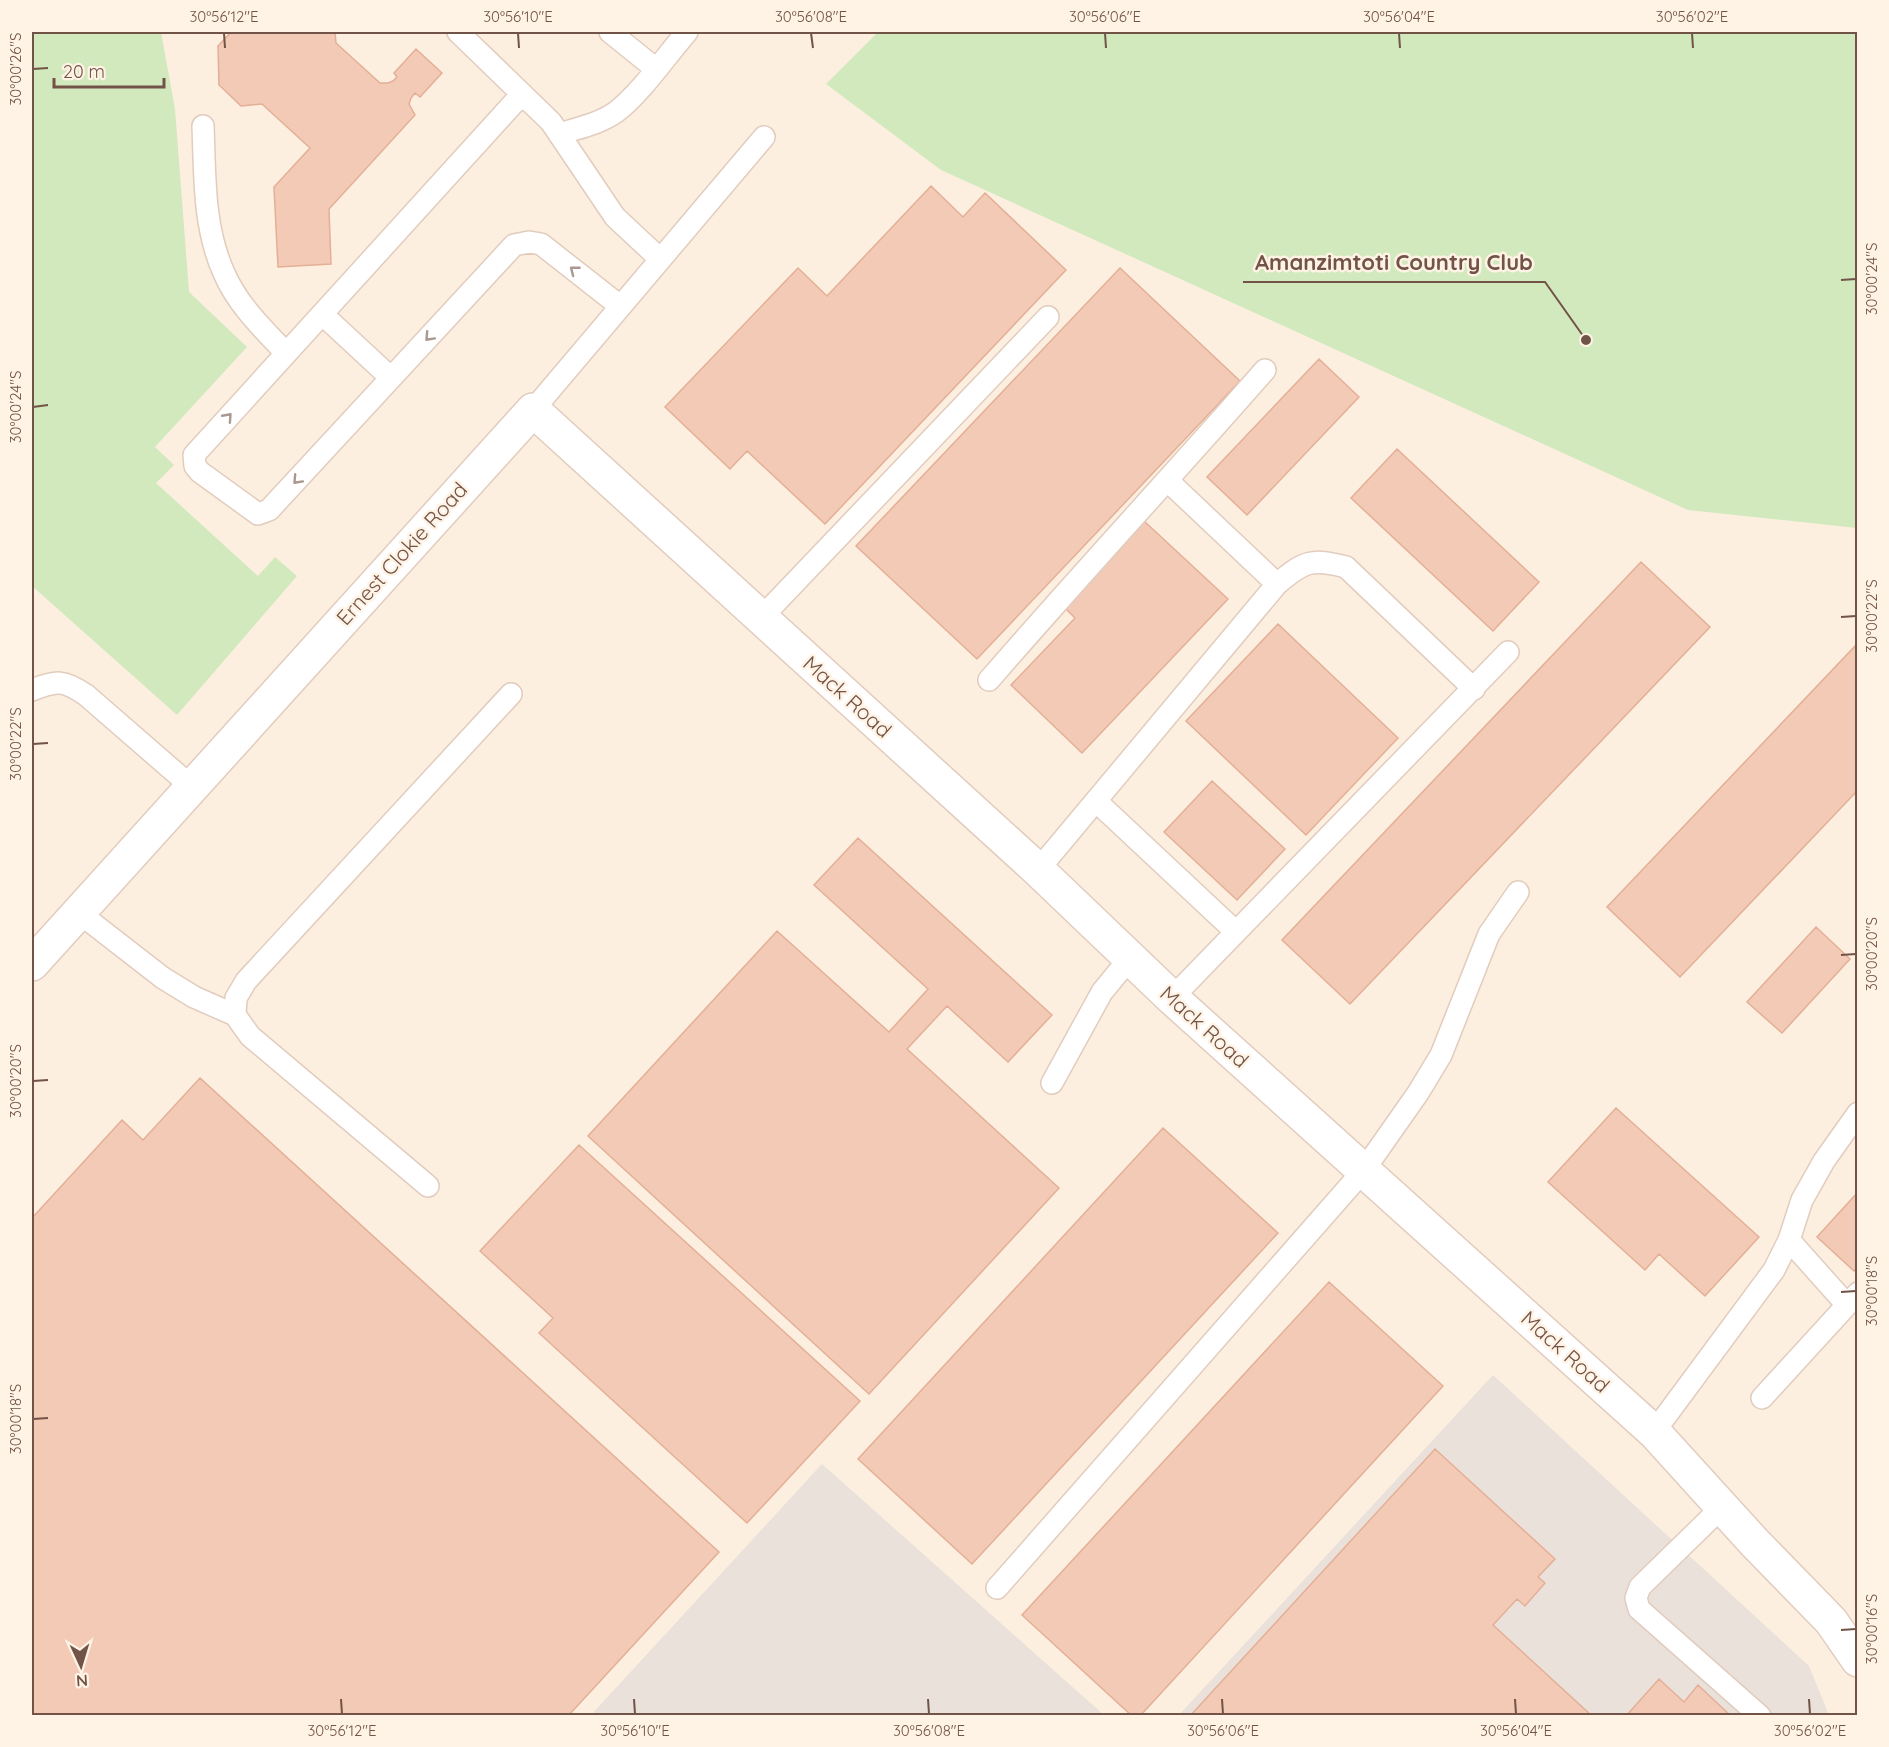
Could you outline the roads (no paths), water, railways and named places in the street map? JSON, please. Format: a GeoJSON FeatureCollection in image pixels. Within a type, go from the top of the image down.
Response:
{"type":"FeatureCollection","features":[{"type":"Feature","properties":{"kind":"street","name":"Mack Road"},"geometry":{"type":"LineString","coordinates":[[533,410],[1038,870],[1172,998],[1654,1432],[1831,1622],[1857,1660]]}},
{"type":"Feature","properties":{"kind":"street","name":"Ernest Clokie Road"},"geometry":{"type":"LineString","coordinates":[[32,964],[533,410]]}},
{"type":"Feature","properties":{"kind":"lane"},"geometry":{"type":"LineString","coordinates":[[458,32],[551,122],[615,218],[660,259]]}},
{"type":"Feature","properties":{"kind":"lane"},"geometry":{"type":"LineString","coordinates":[[610,32],[656,69]]}},
{"type":"Feature","properties":{"kind":"lane"},"geometry":{"type":"LineString","coordinates":[[559,134],[599,122],[615,112],[629,100],[687,32]]}},
{"type":"Feature","properties":{"kind":"lane"},"geometry":{"type":"LineString","coordinates":[[522,94],[194,455],[195,466],[258,514],[269,510],[514,244],[529,242],[541,244],[620,306]]}},
{"type":"Feature","properties":{"kind":"lane"},"geometry":{"type":"LineString","coordinates":[[203,126],[207,217],[223,272],[239,300],[286,353]]}},
{"type":"Feature","properties":{"kind":"lane","name":"Ernest Clokie Road"},"geometry":{"type":"LineString","coordinates":[[533,410],[764,137]]}},
{"type":"Feature","properties":{"kind":"lane"},"geometry":{"type":"LineString","coordinates":[[322,314],[391,378]]}},
{"type":"Feature","properties":{"kind":"lane"},"geometry":{"type":"LineString","coordinates":[[761,618],[1048,316]]}},
{"type":"Feature","properties":{"kind":"lane"},"geometry":{"type":"LineString","coordinates":[[989,680],[1265,370]]}},
{"type":"Feature","properties":{"kind":"lane"},"geometry":{"type":"LineString","coordinates":[[1168,481],[1277,584]]}},
{"type":"Feature","properties":{"kind":"lane"},"geometry":{"type":"LineString","coordinates":[[1038,870],[1277,584],[1297,567],[1323,561],[1346,567],[1474,689]]}},
{"type":"Feature","properties":{"kind":"lane"},"geometry":{"type":"LineString","coordinates":[[1172,998],[1508,652]]}},
{"type":"Feature","properties":{"kind":"lane"},"geometry":{"type":"LineString","coordinates":[[32,690],[48,683],[68,683],[86,695],[192,787]]}},
{"type":"Feature","properties":{"kind":"lane"},"geometry":{"type":"LineString","coordinates":[[235,1015],[236,998],[246,981],[511,694]]}},
{"type":"Feature","properties":{"kind":"lane"},"geometry":{"type":"LineString","coordinates":[[1096,801],[1236,932]]}},
{"type":"Feature","properties":{"kind":"lane"},"geometry":{"type":"LineString","coordinates":[[997,1588],[1364,1170],[1418,1093],[1441,1055],[1489,934],[1518,892]]}},
{"type":"Feature","properties":{"kind":"lane"},"geometry":{"type":"LineString","coordinates":[[78,912],[163,978],[194,998],[235,1015],[250,1036],[428,1186]]}},
{"type":"Feature","properties":{"kind":"lane"},"geometry":{"type":"LineString","coordinates":[[1052,1083],[1102,992],[1130,958]]}},
{"type":"Feature","properties":{"kind":"lane"},"geometry":{"type":"LineString","coordinates":[[1654,1432],[1774,1270],[1789,1240],[1803,1200],[1824,1161],[1857,1113]]}},
{"type":"Feature","properties":{"kind":"lane"},"geometry":{"type":"LineString","coordinates":[[1762,1398],[1852,1299],[1789,1240]]}},
{"type":"Feature","properties":{"kind":"lane"},"geometry":{"type":"LineString","coordinates":[[1722,1507],[1640,1587],[1636,1598],[1639,1609],[1760,1716]]}},
{"type":"Feature","properties":{"kind":"place","name":"Amanzimtoti Country Club"},"geometry":{"type":"Point","coordinates":[1586,340]}}]}
